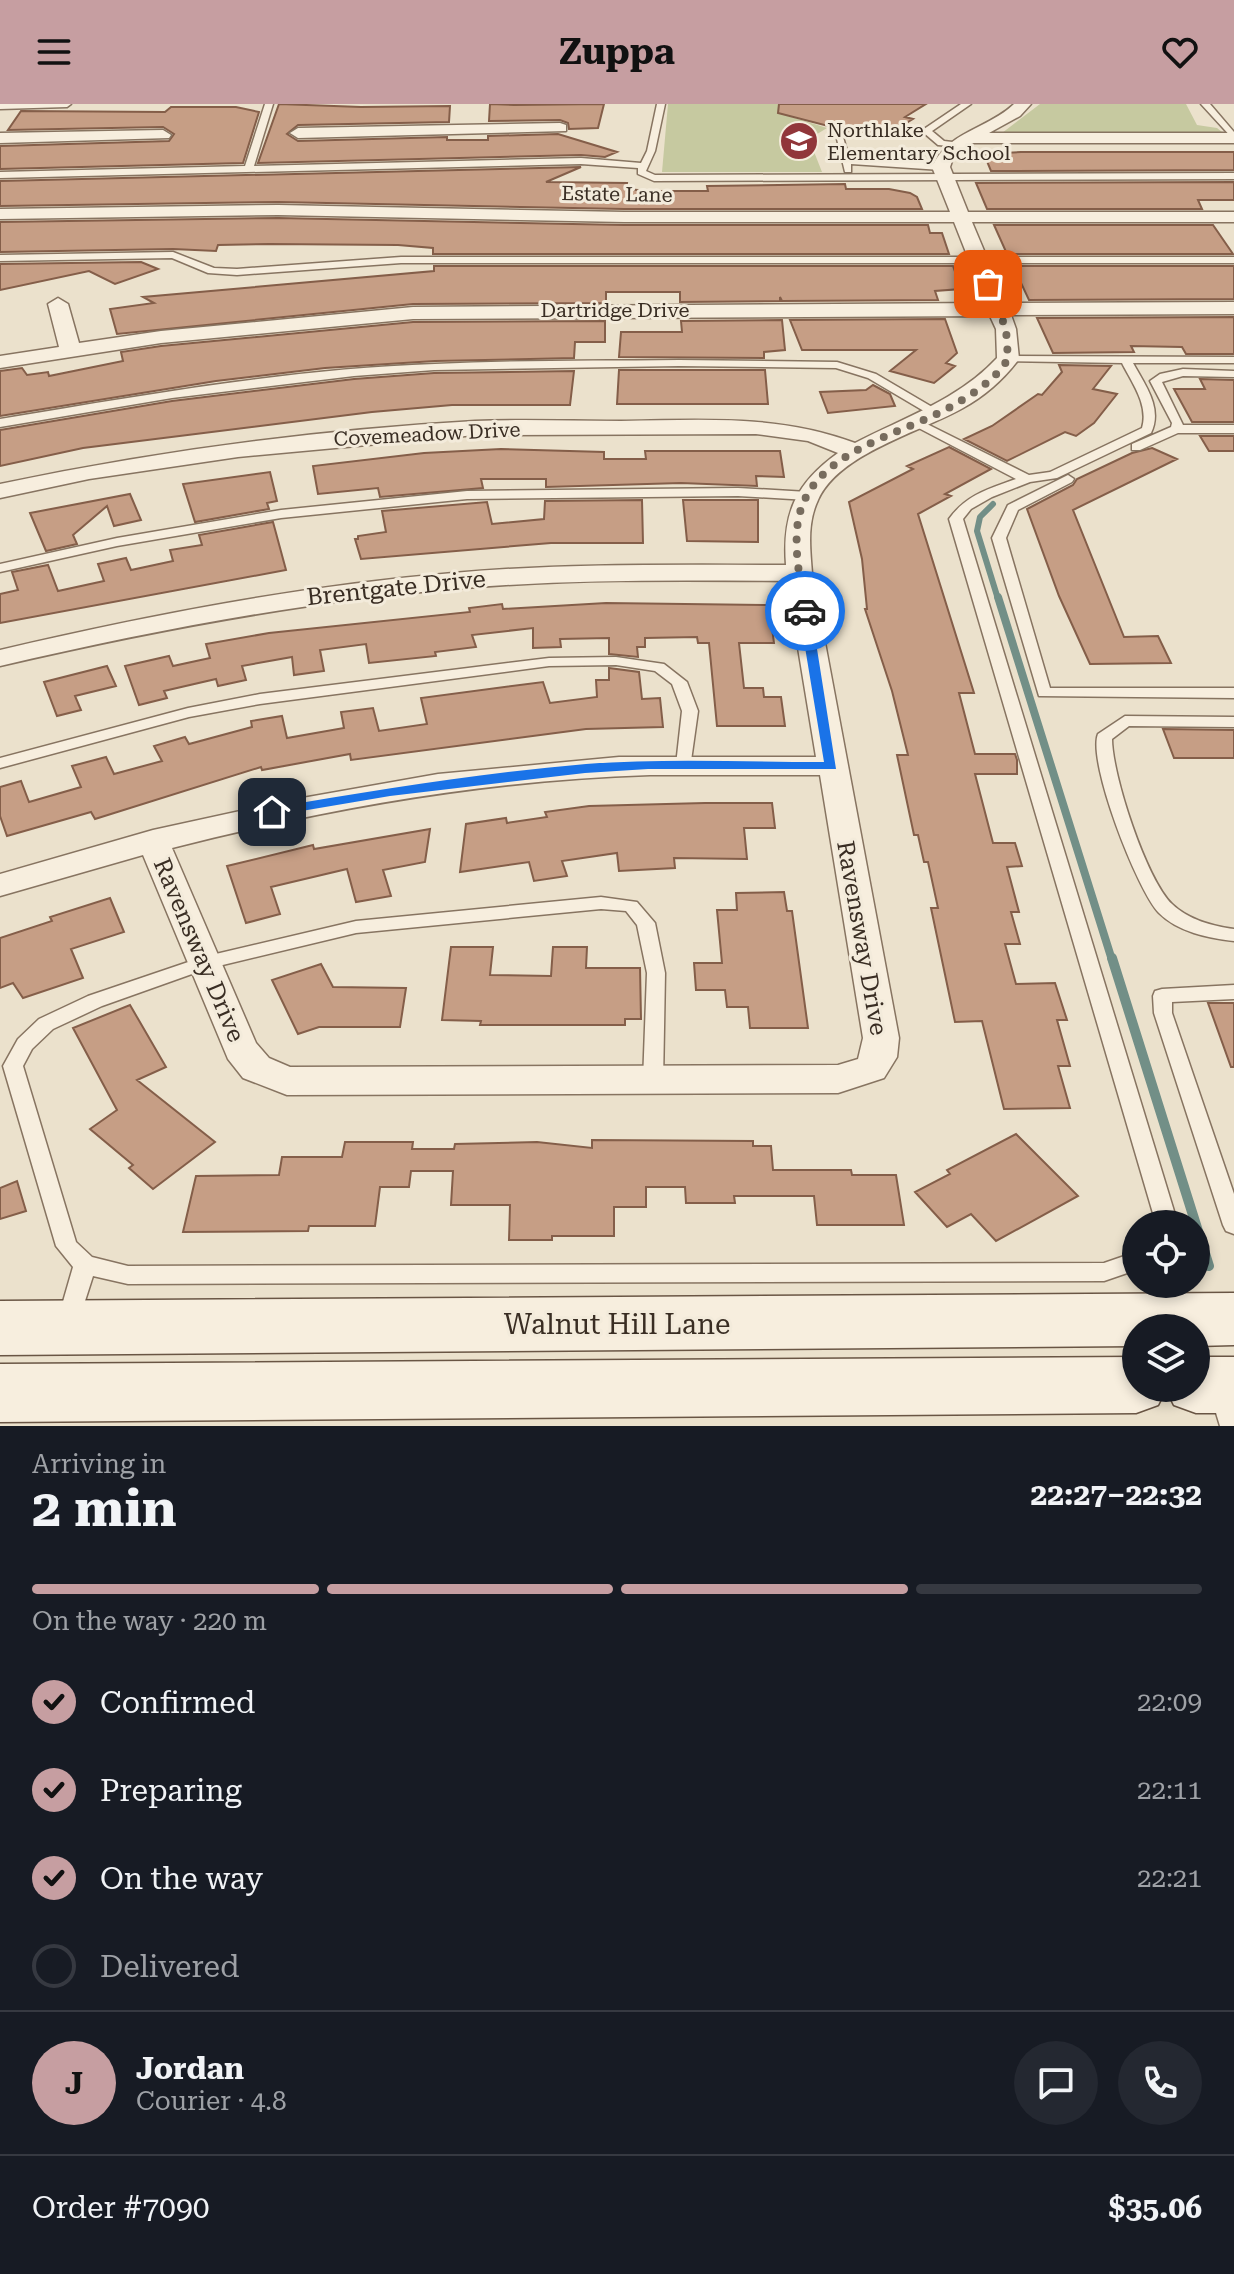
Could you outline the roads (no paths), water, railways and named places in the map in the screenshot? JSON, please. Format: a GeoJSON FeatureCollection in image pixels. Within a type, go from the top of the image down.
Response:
{"type":"FeatureCollection","features":[{"type":"Feature","properties":{"kind":"main road","name":"Walnut Hill Lane"},"geometry":{"type":"LineString","coordinates":[[0,1328],[1234,1319]]}},
{"type":"Feature","properties":{"kind":"main road"},"geometry":{"type":"LineString","coordinates":[[0,1393],[1122,1385]]}},
{"type":"Feature","properties":{"kind":"street"},"geometry":{"type":"LineString","coordinates":[[1008,359],[1006,329],[943,172],[948,151],[1008,117],[1023,104]]}},
{"type":"Feature","properties":{"kind":"street"},"geometry":{"type":"LineString","coordinates":[[298,133],[466,123],[560,128]]}},
{"type":"Feature","properties":{"kind":"street"},"geometry":{"type":"LineString","coordinates":[[964,142],[1232,133]]}},
{"type":"Feature","properties":{"kind":"street"},"geometry":{"type":"LineString","coordinates":[[0,138],[163,135]]}},
{"type":"Feature","properties":{"kind":"street","name":"Estate Lane"},"geometry":{"type":"LineString","coordinates":[[0,214],[278,210],[624,217],[1234,217]]}},
{"type":"Feature","properties":{"kind":"street"},"geometry":{"type":"LineString","coordinates":[[58,304],[70,350]]}},
{"type":"Feature","properties":{"kind":"street","name":"Dartridge Drive"},"geometry":{"type":"LineString","coordinates":[[0,362],[161,337],[413,313],[1234,308]]}},
{"type":"Feature","properties":{"kind":"street","name":"Ravensway Drive"},"geometry":{"type":"LineString","coordinates":[[153,840],[241,1050],[256,1068],[287,1081],[653,1082],[838,1079],[864,1073],[876,1066],[881,1055],[881,1038],[799,573],[797,529],[808,496],[820,479],[855,451],[938,414],[987,383],[1008,359]]}},
{"type":"Feature","properties":{"kind":"street","name":"Covemeadow Drive"},"geometry":{"type":"LineString","coordinates":[[0,491],[89,472],[222,452],[476,428],[756,427],[813,435],[855,451]]}},
{"type":"Feature","properties":{"kind":"street","name":"Brentgate Drive"},"geometry":{"type":"LineString","coordinates":[[0,658],[102,634],[261,603],[442,582],[581,573],[799,573]]}},
{"type":"Feature","properties":{"kind":"street"},"geometry":{"type":"LineString","coordinates":[[0,885],[153,840],[272,812],[390,792],[585,769],[684,765],[832,766]]}},
{"type":"Feature","properties":{"kind":"lane"},"geometry":{"type":"LineString","coordinates":[[0,106],[67,104]]}},
{"type":"Feature","properties":{"kind":"lane"},"geometry":{"type":"LineString","coordinates":[[249,169],[269,104]]}},
{"type":"Feature","properties":{"kind":"lane"},"geometry":{"type":"LineString","coordinates":[[661,104],[651,151],[642,166],[642,175],[654,178],[943,172],[1234,176]]}},
{"type":"Feature","properties":{"kind":"lane"},"geometry":{"type":"LineString","coordinates":[[964,142],[941,143],[927,131],[967,104]]}},
{"type":"Feature","properties":{"kind":"lane"},"geometry":{"type":"LineString","coordinates":[[1205,104],[1232,133]]}},
{"type":"Feature","properties":{"kind":"lane"},"geometry":{"type":"LineString","coordinates":[[839,137],[849,175]]}},
{"type":"Feature","properties":{"kind":"lane"},"geometry":{"type":"LineString","coordinates":[[0,175],[581,161],[642,166]]}},
{"type":"Feature","properties":{"kind":"lane"},"geometry":{"type":"LineString","coordinates":[[846,161],[943,172]]}},
{"type":"Feature","properties":{"kind":"lane"},"geometry":{"type":"LineString","coordinates":[[0,258],[173,255],[212,271],[237,272],[401,260],[1234,260]]}},
{"type":"Feature","properties":{"kind":"lane"},"geometry":{"type":"LineString","coordinates":[[1008,359],[1234,360]]}},
{"type":"Feature","properties":{"kind":"lane"},"geometry":{"type":"LineString","coordinates":[[1126,360],[1151,410],[1152,421],[1147,430],[1053,475],[1027,479],[966,506],[956,519],[958,535],[1163,1210]]}},
{"type":"Feature","properties":{"kind":"lane"},"geometry":{"type":"LineString","coordinates":[[0,423],[172,394],[354,373],[434,367],[679,363],[837,365],[872,376],[938,414]]}},
{"type":"Feature","properties":{"kind":"lane"},"geometry":{"type":"LineString","coordinates":[[1176,429],[1178,423],[1156,381],[1174,374],[1234,374]]}},
{"type":"Feature","properties":{"kind":"lane"},"geometry":{"type":"LineString","coordinates":[[917,424],[1027,479]]}},
{"type":"Feature","properties":{"kind":"lane"},"geometry":{"type":"LineString","coordinates":[[1234,429],[1176,429],[1032,496],[1013,508],[999,538],[1044,693],[1234,693]]}},
{"type":"Feature","properties":{"kind":"lane"},"geometry":{"type":"LineString","coordinates":[[0,568],[129,539],[267,517],[467,495],[738,492],[808,496]]}},
{"type":"Feature","properties":{"kind":"lane"},"geometry":{"type":"LineString","coordinates":[[0,763],[188,713],[260,699],[549,662],[616,661],[659,667],[679,682],[690,711],[684,765]]}},
{"type":"Feature","properties":{"kind":"lane"},"geometry":{"type":"LineString","coordinates":[[1234,722],[1125,721],[1104,737],[1104,757],[1148,884],[1164,907],[1185,922],[1205,930],[1234,935]]}},
{"type":"Feature","properties":{"kind":"lane"},"geometry":{"type":"LineString","coordinates":[[653,1082],[656,973],[646,923],[631,906],[601,903],[356,927],[203,963],[95,1001],[46,1024],[25,1044],[13,1066],[67,1246],[85,1265],[128,1275],[1104,1272],[1122,1266]]}},
{"type":"Feature","properties":{"kind":"lane"},"geometry":{"type":"LineString","coordinates":[[1234,992],[1162,996],[1163,1013],[1234,1225]]}},
{"type":"Feature","properties":{"kind":"lane"},"geometry":{"type":"LineString","coordinates":[[66,1328],[85,1265]]}},
{"type":"Feature","properties":{"kind":"waterway"},"geometry":{"type":"LineString","coordinates":[[993,504],[980,517],[977,531],[998,599]]}},
{"type":"Feature","properties":{"kind":"waterway"},"geometry":{"type":"LineString","coordinates":[[998,597],[1112,960]]}},
{"type":"Feature","properties":{"kind":"waterway"},"geometry":{"type":"LineString","coordinates":[[1112,958],[1191,1210]]}},
{"type":"Feature","properties":{"kind":"place","name":"Northlake Elementary School"},"geometry":{"type":"Point","coordinates":[799,141]}}]}
